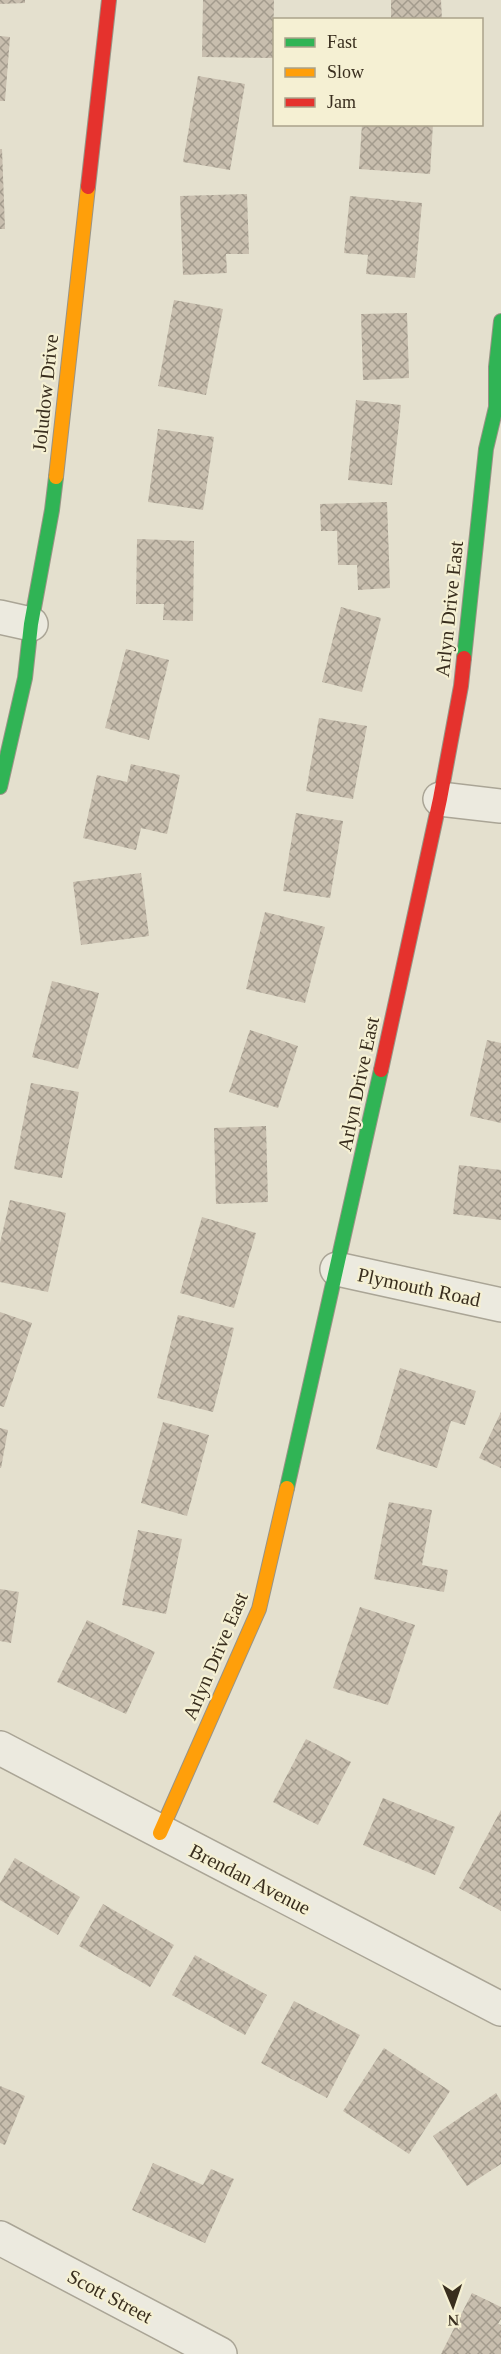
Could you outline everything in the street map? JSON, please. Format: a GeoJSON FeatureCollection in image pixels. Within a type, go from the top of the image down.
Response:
{"type":"FeatureCollection","features":[{"type":"Feature","properties":{"kind":"street","name":"Joludow Drive"},"geometry":{"type":"LineString","coordinates":[[0,787],[25,678],[16,621],[52,510],[109,0]]}},
{"type":"Feature","properties":{"kind":"street","name":"Arlyn Drive East"},"geometry":{"type":"LineString","coordinates":[[160,1833],[259,1609],[337,1269],[440,799],[461,686],[486,448],[496,407],[501,321]]}},
{"type":"Feature","properties":{"kind":"street"},"geometry":{"type":"LineString","coordinates":[[440,799],[501,806]]}},
{"type":"Feature","properties":{"kind":"street","name":"Plymouth Road"},"geometry":{"type":"LineString","coordinates":[[337,1269],[501,1305]]}},
{"type":"Feature","properties":{"kind":"street","name":"Brendan Avenue"},"geometry":{"type":"LineString","coordinates":[[0,1748],[501,2009]]}},
{"type":"Feature","properties":{"kind":"street","name":"Scott Street"},"geometry":{"type":"LineString","coordinates":[[0,2238],[220,2354]]}},
{"type":"Feature","properties":{"kind":"building"},"geometry":{"type":"Polygon","coordinates":[[[0,0],[25,0],[25,3],[0,4],[0,0]]]}},
{"type":"Feature","properties":{"kind":"building"},"geometry":{"type":"Polygon","coordinates":[[[203,0],[274,0],[273,58],[202,57],[203,0]]]}},
{"type":"Feature","properties":{"kind":"building"},"geometry":{"type":"Polygon","coordinates":[[[391,0],[441,0],[442,18],[391,18],[391,0]]]}},
{"type":"Feature","properties":{"kind":"building"},"geometry":{"type":"Polygon","coordinates":[[[0,36],[10,37],[5,101],[0,101],[0,36]]]}},
{"type":"Feature","properties":{"kind":"building"},"geometry":{"type":"Polygon","coordinates":[[[198,76],[245,84],[230,170],[183,162],[198,76]]]}},
{"type":"Feature","properties":{"kind":"building"},"geometry":{"type":"Polygon","coordinates":[[[362,126],[433,126],[430,174],[359,169],[362,126]]]}},
{"type":"Feature","properties":{"kind":"building"},"geometry":{"type":"Polygon","coordinates":[[[0,149],[2,149],[5,229],[0,229],[0,149]]]}},
{"type":"Feature","properties":{"kind":"building"},"geometry":{"type":"Polygon","coordinates":[[[247,194],[249,254],[226,254],[227,273],[183,275],[180,196],[247,194]]]}},
{"type":"Feature","properties":{"kind":"building"},"geometry":{"type":"Polygon","coordinates":[[[350,196],[422,203],[415,278],[366,274],[368,255],[344,253],[350,196]]]}},
{"type":"Feature","properties":{"kind":"building"},"geometry":{"type":"Polygon","coordinates":[[[174,300],[223,309],[206,395],[158,386],[174,300]]]}},
{"type":"Feature","properties":{"kind":"building"},"geometry":{"type":"Polygon","coordinates":[[[407,313],[409,378],[363,380],[361,314],[407,313]]]}},
{"type":"Feature","properties":{"kind":"building"},"geometry":{"type":"Polygon","coordinates":[[[356,400],[401,405],[392,485],[348,480],[356,400]]]}},
{"type":"Feature","properties":{"kind":"building"},"geometry":{"type":"Polygon","coordinates":[[[158,429],[214,437],[203,510],[148,502],[158,429]]]}},
{"type":"Feature","properties":{"kind":"building"},"geometry":{"type":"Polygon","coordinates":[[[387,502],[390,588],[358,590],[357,565],[338,565],[337,531],[321,531],[320,504],[387,502]]]}},
{"type":"Feature","properties":{"kind":"building"},"geometry":{"type":"Polygon","coordinates":[[[137,539],[194,541],[193,621],[163,620],[164,604],[136,604],[137,539]]]}},
{"type":"Feature","properties":{"kind":"building"},"geometry":{"type":"Polygon","coordinates":[[[341,607],[381,618],[362,692],[322,682],[341,607]]]}},
{"type":"Feature","properties":{"kind":"building"},"geometry":{"type":"Polygon","coordinates":[[[126,649],[169,660],[149,740],[105,728],[126,649]]]}},
{"type":"Feature","properties":{"kind":"building"},"geometry":{"type":"Polygon","coordinates":[[[319,718],[367,726],[353,799],[306,791],[319,718]]]}},
{"type":"Feature","properties":{"kind":"building"},"geometry":{"type":"Polygon","coordinates":[[[131,764],[180,775],[167,834],[141,828],[136,850],[83,838],[97,775],[127,782],[131,764]]]}},
{"type":"Feature","properties":{"kind":"building"},"geometry":{"type":"Polygon","coordinates":[[[296,813],[343,821],[330,898],[283,891],[296,813]]]}},
{"type":"Feature","properties":{"kind":"building"},"geometry":{"type":"Polygon","coordinates":[[[141,873],[149,936],[81,945],[73,882],[141,873]]]}},
{"type":"Feature","properties":{"kind":"building"},"geometry":{"type":"Polygon","coordinates":[[[265,912],[325,927],[305,1003],[246,989],[265,912]]]}},
{"type":"Feature","properties":{"kind":"building"},"geometry":{"type":"Polygon","coordinates":[[[52,981],[99,993],[78,1069],[32,1057],[52,981]]]}},
{"type":"Feature","properties":{"kind":"building"},"geometry":{"type":"Polygon","coordinates":[[[250,1030],[298,1046],[278,1108],[229,1092],[250,1030]]]}},
{"type":"Feature","properties":{"kind":"building"},"geometry":{"type":"Polygon","coordinates":[[[487,1040],[501,1043],[501,1123],[470,1116],[487,1040]]]}},
{"type":"Feature","properties":{"kind":"building"},"geometry":{"type":"Polygon","coordinates":[[[31,1083],[79,1092],[62,1178],[14,1169],[31,1083]]]}},
{"type":"Feature","properties":{"kind":"building"},"geometry":{"type":"Polygon","coordinates":[[[266,1126],[268,1202],[216,1204],[214,1128],[266,1126]]]}},
{"type":"Feature","properties":{"kind":"building"},"geometry":{"type":"Polygon","coordinates":[[[459,1165],[501,1170],[501,1220],[453,1214],[459,1165]]]}},
{"type":"Feature","properties":{"kind":"building"},"geometry":{"type":"Polygon","coordinates":[[[10,1200],[66,1213],[48,1292],[0,1282],[0,1243],[10,1200]]]}},
{"type":"Feature","properties":{"kind":"building"},"geometry":{"type":"Polygon","coordinates":[[[202,1217],[256,1233],[234,1308],[180,1293],[202,1217]]]}},
{"type":"Feature","properties":{"kind":"building"},"geometry":{"type":"Polygon","coordinates":[[[0,1312],[32,1323],[4,1407],[0,1406],[0,1312]]]}},
{"type":"Feature","properties":{"kind":"building"},"geometry":{"type":"Polygon","coordinates":[[[178,1315],[234,1328],[213,1412],[157,1398],[178,1315]]]}},
{"type":"Feature","properties":{"kind":"building"},"geometry":{"type":"Polygon","coordinates":[[[400,1368],[476,1391],[465,1425],[451,1421],[437,1468],[376,1449],[400,1368]]]}},
{"type":"Feature","properties":{"kind":"building"},"geometry":{"type":"Polygon","coordinates":[[[501,1412],[501,1468],[479,1458],[501,1412]]]}},
{"type":"Feature","properties":{"kind":"building"},"geometry":{"type":"Polygon","coordinates":[[[163,1422],[209,1435],[187,1516],[141,1503],[163,1422]]]}},
{"type":"Feature","properties":{"kind":"building"},"geometry":{"type":"Polygon","coordinates":[[[0,1428],[8,1430],[1,1468],[0,1468],[0,1428]]]}},
{"type":"Feature","properties":{"kind":"building"},"geometry":{"type":"Polygon","coordinates":[[[389,1502],[432,1510],[422,1565],[448,1570],[444,1592],[374,1579],[389,1502]]]}},
{"type":"Feature","properties":{"kind":"building"},"geometry":{"type":"Polygon","coordinates":[[[138,1530],[182,1539],[166,1614],[122,1605],[138,1530]]]}},
{"type":"Feature","properties":{"kind":"building"},"geometry":{"type":"Polygon","coordinates":[[[0,1589],[19,1592],[11,1643],[0,1641],[0,1589]]]}},
{"type":"Feature","properties":{"kind":"building"},"geometry":{"type":"Polygon","coordinates":[[[360,1607],[415,1625],[388,1705],[333,1688],[360,1607]]]}},
{"type":"Feature","properties":{"kind":"building"},"geometry":{"type":"Polygon","coordinates":[[[87,1620],[155,1652],[126,1714],[57,1682],[87,1620]]]}},
{"type":"Feature","properties":{"kind":"building"},"geometry":{"type":"Polygon","coordinates":[[[306,1739],[351,1762],[318,1825],[273,1802],[306,1739]]]}},
{"type":"Feature","properties":{"kind":"building"},"geometry":{"type":"Polygon","coordinates":[[[383,1798],[455,1827],[435,1875],[363,1845],[383,1798]]]}},
{"type":"Feature","properties":{"kind":"building"},"geometry":{"type":"Polygon","coordinates":[[[501,1810],[501,1911],[459,1888],[501,1810]]]}},
{"type":"Feature","properties":{"kind":"building"},"geometry":{"type":"Polygon","coordinates":[[[15,1858],[80,1897],[58,1935],[0,1900],[0,1883],[15,1858]]]}},
{"type":"Feature","properties":{"kind":"building"},"geometry":{"type":"Polygon","coordinates":[[[103,1904],[174,1945],[150,1987],[79,1946],[103,1904]]]}},
{"type":"Feature","properties":{"kind":"building"},"geometry":{"type":"Polygon","coordinates":[[[195,1955],[267,1995],[245,2035],[172,1995],[195,1955]]]}},
{"type":"Feature","properties":{"kind":"building"},"geometry":{"type":"Polygon","coordinates":[[[294,2001],[360,2035],[327,2098],[261,2063],[294,2001]]]}},
{"type":"Feature","properties":{"kind":"building"},"geometry":{"type":"Polygon","coordinates":[[[384,2048],[450,2091],[409,2154],[343,2111],[384,2048]]]}},
{"type":"Feature","properties":{"kind":"building"},"geometry":{"type":"Polygon","coordinates":[[[0,2086],[25,2096],[5,2145],[0,2143],[0,2086]]]}},
{"type":"Feature","properties":{"kind":"building"},"geometry":{"type":"Polygon","coordinates":[[[496,2093],[501,2101],[501,2164],[467,2186],[433,2136],[496,2093]]]}},
{"type":"Feature","properties":{"kind":"building"},"geometry":{"type":"Polygon","coordinates":[[[153,2163],[203,2185],[211,2169],[234,2179],[205,2243],[132,2210],[153,2163]]]}},
{"type":"Feature","properties":{"kind":"building"},"geometry":{"type":"Polygon","coordinates":[[[472,2293],[501,2307],[501,2319],[498,2324],[501,2325],[501,2354],[441,2354],[472,2293]]]}},
{"type":"Feature","properties":{"kind":"traffic: fast"},"geometry":{"type":"LineString","coordinates":[[464,658],[486,449],[496,407],[496,367],[501,321]]}},
{"type":"Feature","properties":{"kind":"traffic: fast"},"geometry":{"type":"LineString","coordinates":[[0,787],[25,678],[31,624],[56,477]]}},
{"type":"Feature","properties":{"kind":"traffic: fast"},"geometry":{"type":"LineString","coordinates":[[287,1488],[381,1070]]}},
{"type":"Feature","properties":{"kind":"traffic: slow"},"geometry":{"type":"LineString","coordinates":[[56,477],[88,187]]}},
{"type":"Feature","properties":{"kind":"traffic: slow"},"geometry":{"type":"LineString","coordinates":[[160,1833],[259,1609],[287,1488]]}},
{"type":"Feature","properties":{"kind":"traffic: jam"},"geometry":{"type":"LineString","coordinates":[[88,187],[109,0]]}},
{"type":"Feature","properties":{"kind":"traffic: jam"},"geometry":{"type":"LineString","coordinates":[[381,1070],[440,799],[464,658]]}}]}
